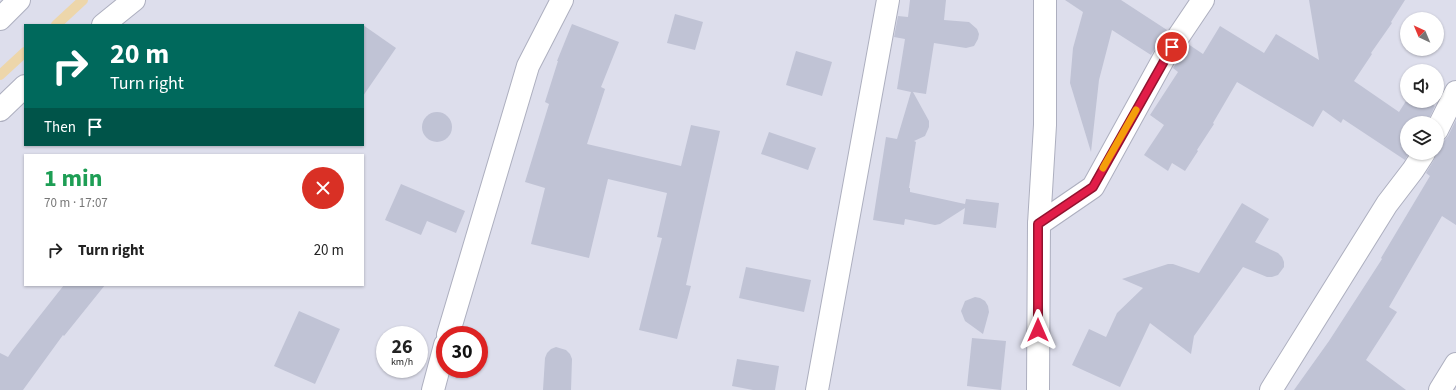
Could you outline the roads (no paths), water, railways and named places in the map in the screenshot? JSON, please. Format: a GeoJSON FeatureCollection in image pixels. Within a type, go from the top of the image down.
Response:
{"type":"FeatureCollection","features":[{"type":"Feature","properties":{"kind":"street"},"geometry":{"type":"LineString","coordinates":[[0,19],[19,0]]}},
{"type":"Feature","properties":{"kind":"street"},"geometry":{"type":"LineString","coordinates":[[104,24],[134,0]]}},
{"type":"Feature","properties":{"kind":"street"},"geometry":{"type":"LineString","coordinates":[[451,326],[528,66],[562,0]]}},
{"type":"Feature","properties":{"kind":"street"},"geometry":{"type":"LineString","coordinates":[[817,390],[888,0]]}},
{"type":"Feature","properties":{"kind":"street"},"geometry":{"type":"LineString","coordinates":[[1038,390],[1038,224],[1045,125],[1045,0]]}},
{"type":"Feature","properties":{"kind":"street"},"geometry":{"type":"LineString","coordinates":[[1038,224],[1093,187],[1164,58],[1203,0]]}},
{"type":"Feature","properties":{"kind":"street"},"geometry":{"type":"LineString","coordinates":[[0,110],[24,87]]}},
{"type":"Feature","properties":{"kind":"street"},"geometry":{"type":"LineString","coordinates":[[1444,116],[1456,92]]}},
{"type":"Feature","properties":{"kind":"street"},"geometry":{"type":"LineString","coordinates":[[1271,390],[1387,204],[1419,160]]}},
{"type":"Feature","properties":{"kind":"street"},"geometry":{"type":"LineString","coordinates":[[1440,390],[1456,364]]}},
{"type":"Feature","properties":{"kind":"street"},"geometry":{"type":"LineString","coordinates":[[433,390],[436,378]]}},
{"type":"Feature","properties":{"kind":"waterway"},"geometry":{"type":"LineString","coordinates":[[57,24],[83,0]]}},
{"type":"Feature","properties":{"kind":"waterway"},"geometry":{"type":"LineString","coordinates":[[0,75],[24,53]]}}]}
